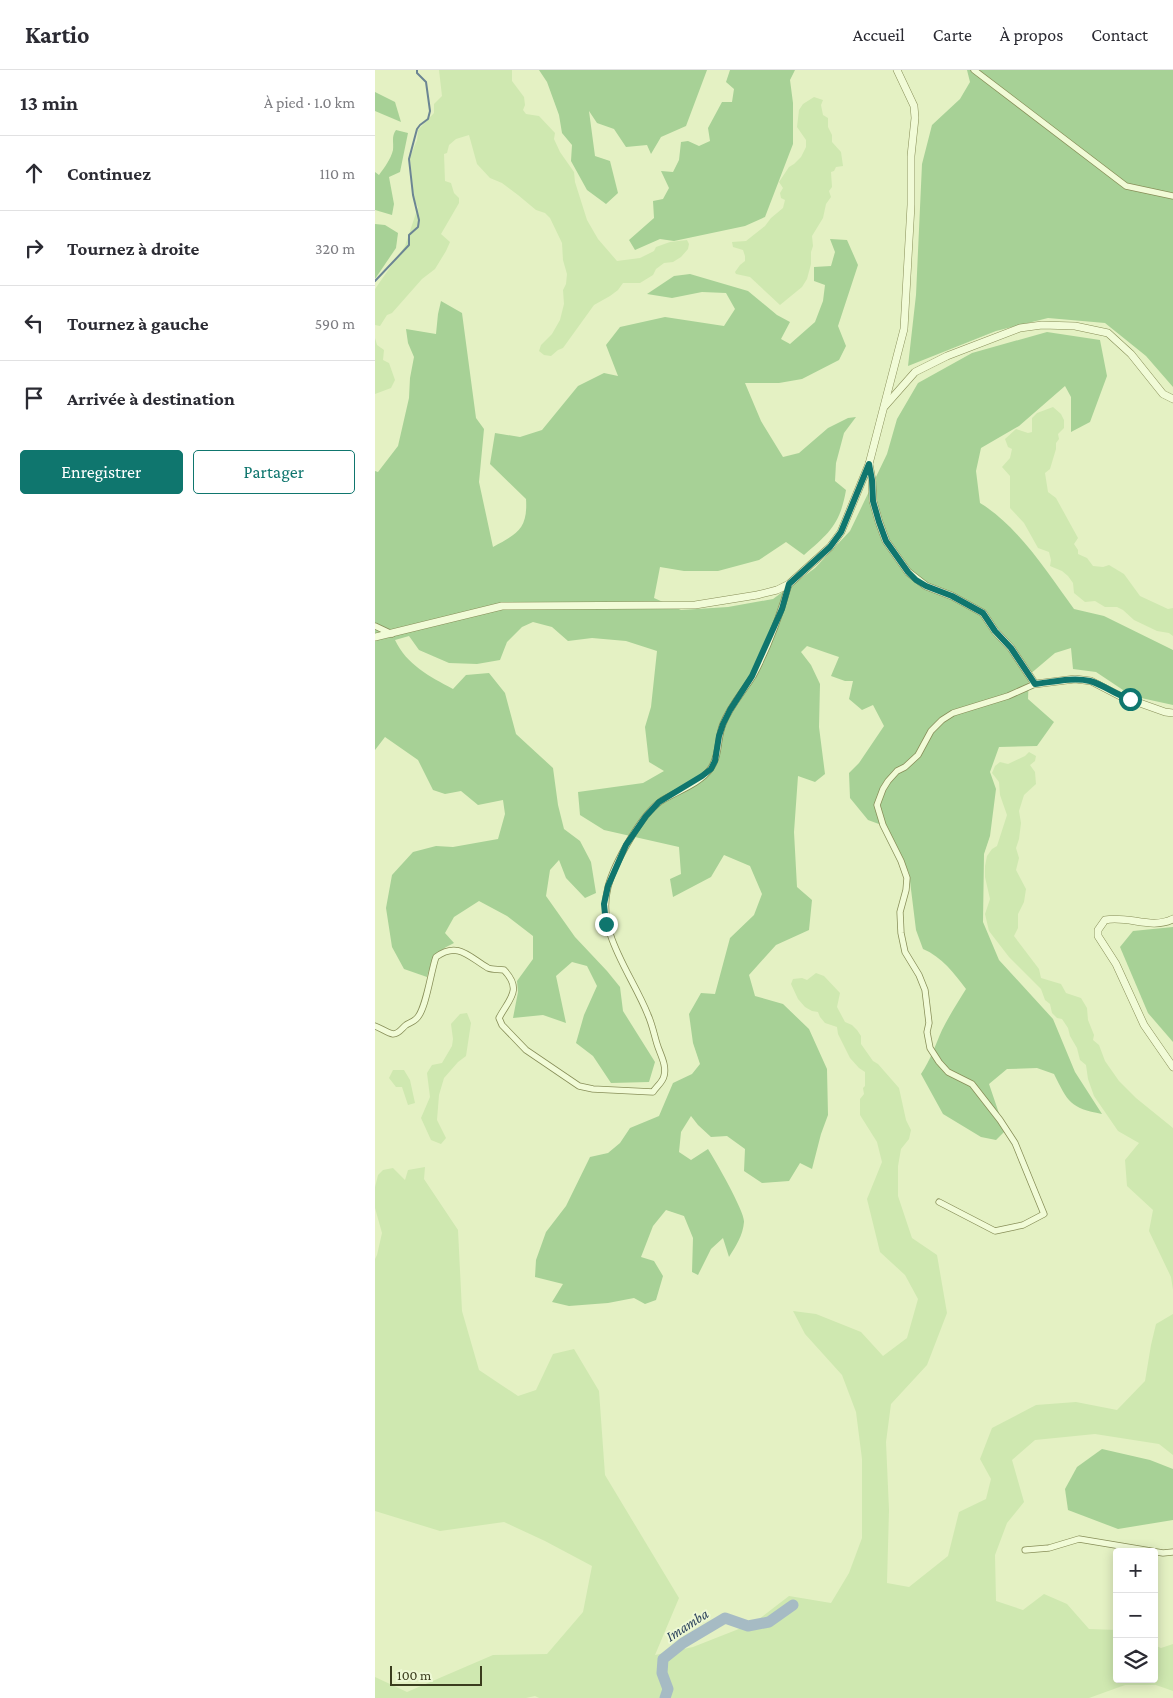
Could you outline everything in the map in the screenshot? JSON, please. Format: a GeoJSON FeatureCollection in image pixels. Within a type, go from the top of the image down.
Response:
{"type":"FeatureCollection","features":[{"type":"Feature","properties":{"kind":"street"},"geometry":{"type":"LineString","coordinates":[[375,637],[502,606],[695,605],[757,595],[777,590],[789,584],[830,547],[841,532],[869,464],[903,329],[911,205],[911,156],[915,118],[914,106],[897,70]]}},
{"type":"Feature","properties":{"kind":"street"},"geometry":{"type":"LineString","coordinates":[[974,70],[1126,186],[1173,196]]}},
{"type":"Feature","properties":{"kind":"street"},"geometry":{"type":"LineString","coordinates":[[884,406],[915,372],[947,356],[1020,328],[1042,325],[1075,326],[1108,333],[1131,354],[1163,394],[1173,399]]}},
{"type":"Feature","properties":{"kind":"street"},"geometry":{"type":"LineString","coordinates":[[869,464],[873,501],[879,522],[886,541],[908,572],[926,586],[952,596],[983,613],[995,631],[1011,648],[1035,684]]}},
{"type":"Feature","properties":{"kind":"street"},"geometry":{"type":"LineString","coordinates":[[375,1026],[392,1034],[397,1033],[416,1019],[420,1014],[432,978],[435,957],[448,950],[456,949],[490,969],[504,970],[509,975],[514,993],[499,1018],[502,1025],[534,1056],[585,1088],[653,1092],[664,1078],[665,1066],[649,1015],[606,924],[604,904],[608,886],[626,845],[646,816],[659,802],[711,769],[715,761],[723,724],[752,676],[782,609],[789,584]]}},
{"type":"Feature","properties":{"kind":"street"},"geometry":{"type":"LineString","coordinates":[[375,626],[392,634]]}},
{"type":"Feature","properties":{"kind":"street"},"geometry":{"type":"LineString","coordinates":[[939,1202],[995,1231],[1023,1225],[1044,1214],[1015,1143],[1000,1120],[972,1084],[948,1072],[930,1048],[927,1032],[929,1023],[925,990],[919,975],[905,952],[901,933],[900,912],[907,878],[901,861],[883,825],[877,805],[883,789],[897,771],[905,767],[918,755],[931,731],[942,720],[953,713],[1008,696],[1035,684],[1075,679],[1091,681],[1121,696],[1165,712],[1173,713]]}},
{"type":"Feature","properties":{"kind":"street"},"geometry":{"type":"LineString","coordinates":[[1173,919],[1155,924],[1115,918],[1105,920],[1097,930],[1098,936],[1116,964],[1144,1025],[1173,1067]]}},
{"type":"Feature","properties":{"kind":"street"},"geometry":{"type":"LineString","coordinates":[[1025,1550],[1049,1548],[1079,1539],[1163,1553],[1173,1552]]}},
{"type":"Feature","properties":{"kind":"green space"},"geometry":{"type":"Polygon","coordinates":[[[439,70],[512,70],[512,81],[524,97],[525,105],[523,110],[526,114],[539,116],[555,133],[554,139],[560,152],[574,172],[575,182],[587,220],[598,239],[617,261],[640,258],[654,251],[656,247],[670,242],[687,240],[689,244],[688,249],[681,257],[673,262],[664,263],[656,269],[653,275],[640,283],[623,283],[618,290],[594,305],[563,348],[551,356],[544,355],[539,351],[541,345],[552,334],[560,320],[564,304],[563,290],[567,274],[563,260],[562,243],[550,218],[545,213],[536,210],[502,183],[490,178],[477,164],[469,135],[456,139],[449,145],[447,153],[444,154],[445,181],[451,183],[454,193],[459,198],[459,203],[441,234],[450,242],[446,251],[435,269],[422,279],[392,313],[387,315],[380,326],[375,325],[375,289],[405,246],[418,207],[413,191],[410,157],[417,140],[418,130],[434,113],[434,104],[442,96],[439,70]]]}},
{"type":"Feature","properties":{"kind":"green space"},"geometry":{"type":"Polygon","coordinates":[[[539,70],[707,70],[686,126],[661,137],[651,154],[647,145],[626,147],[614,129],[597,123],[589,111],[595,156],[610,161],[618,193],[606,204],[587,190],[571,161],[572,145],[562,133],[559,115],[547,82],[539,70]]]}},
{"type":"Feature","properties":{"kind":"green space"},"geometry":{"type":"Polygon","coordinates":[[[730,70],[795,70],[790,80],[793,103],[793,144],[765,217],[745,226],[674,241],[660,239],[635,250],[629,240],[654,218],[653,201],[663,199],[669,188],[661,171],[673,172],[679,160],[681,142],[688,141],[699,146],[710,141],[708,128],[722,102],[732,102],[734,89],[726,82],[730,70]]]}},
{"type":"Feature","properties":{"kind":"green space"},"geometry":{"type":"Polygon","coordinates":[[[967,70],[1173,70],[1173,387],[1146,356],[1105,323],[1048,318],[996,331],[908,366],[916,295],[922,164],[932,125],[960,99],[970,82],[967,70]]]}},
{"type":"Feature","properties":{"kind":"green space"},"geometry":{"type":"Polygon","coordinates":[[[375,92],[395,102],[401,122],[375,111],[375,92]]]}},
{"type":"Feature","properties":{"kind":"green space"},"geometry":{"type":"Polygon","coordinates":[[[814,97],[823,100],[821,105],[823,115],[828,118],[832,142],[841,152],[843,166],[836,167],[831,172],[832,187],[829,191],[831,197],[826,204],[823,218],[812,236],[811,264],[807,279],[802,287],[780,305],[750,277],[736,274],[735,272],[745,261],[745,256],[743,250],[733,247],[732,242],[746,241],[783,208],[785,200],[781,198],[780,193],[783,188],[779,182],[789,167],[801,157],[806,147],[806,140],[797,127],[799,110],[803,104],[814,97]]]}},
{"type":"Feature","properties":{"kind":"green space"},"geometry":{"type":"Polygon","coordinates":[[[396,130],[408,133],[400,172],[389,177],[394,204],[392,215],[375,210],[375,172],[379,175],[391,157],[396,130]]]}},
{"type":"Feature","properties":{"kind":"green space"},"geometry":{"type":"Polygon","coordinates":[[[375,224],[385,225],[398,233],[396,248],[375,279],[375,224]]]}},
{"type":"Feature","properties":{"kind":"green space"},"geometry":{"type":"Polygon","coordinates":[[[830,239],[847,240],[858,265],[838,326],[846,346],[839,360],[802,379],[779,383],[745,383],[761,421],[783,457],[799,453],[828,428],[848,418],[856,417],[844,433],[836,463],[835,481],[846,490],[837,520],[827,534],[804,555],[786,542],[759,560],[718,571],[684,571],[660,567],[654,598],[681,610],[728,607],[773,599],[815,568],[850,531],[887,454],[897,419],[918,383],[972,353],[1047,332],[1100,340],[1107,376],[1090,422],[1071,432],[1071,397],[1065,386],[1019,426],[981,448],[976,471],[980,503],[1020,537],[1074,609],[1104,616],[1173,650],[1173,705],[1132,696],[1096,672],[1073,669],[1071,648],[1055,653],[1029,675],[1028,699],[1054,722],[1037,746],[999,747],[990,772],[996,789],[990,836],[984,854],[983,922],[999,960],[1053,1019],[1075,1072],[1102,1114],[1076,1106],[1067,1097],[1054,1074],[1037,1068],[1007,1069],[989,1084],[1005,1131],[996,1140],[981,1137],[943,1114],[921,1074],[945,1025],[966,989],[942,961],[923,949],[916,930],[909,873],[887,827],[868,820],[850,798],[849,773],[859,763],[884,726],[873,705],[862,710],[849,699],[853,681],[845,681],[831,676],[839,657],[807,646],[801,652],[811,665],[820,684],[819,727],[825,774],[815,782],[798,776],[794,832],[797,887],[812,900],[809,930],[776,945],[749,975],[755,996],[783,1004],[809,1029],[827,1069],[828,1115],[812,1169],[800,1163],[789,1181],[762,1183],[744,1171],[745,1149],[727,1136],[711,1137],[691,1116],[681,1132],[679,1152],[691,1160],[708,1149],[743,1216],[742,1231],[737,1245],[729,1257],[723,1238],[711,1249],[698,1275],[692,1272],[693,1238],[684,1216],[666,1210],[653,1226],[641,1257],[654,1261],[663,1276],[656,1300],[645,1304],[634,1298],[608,1303],[569,1306],[552,1302],[563,1284],[535,1277],[536,1260],[546,1232],[566,1206],[590,1157],[608,1153],[620,1143],[630,1128],[659,1116],[673,1083],[692,1074],[700,1064],[693,1043],[689,1014],[701,993],[715,994],[730,938],[754,915],[762,894],[750,866],[724,855],[711,877],[673,897],[670,879],[681,874],[679,847],[604,830],[580,815],[578,792],[643,783],[664,771],[649,762],[645,727],[651,707],[657,651],[626,641],[592,638],[568,641],[552,627],[533,622],[522,627],[507,642],[500,660],[477,664],[449,663],[419,650],[409,636],[395,640],[400,649],[419,669],[453,689],[466,675],[489,673],[505,693],[516,734],[553,768],[558,805],[564,829],[580,841],[591,862],[596,893],[585,898],[566,878],[559,860],[550,870],[546,896],[575,937],[620,987],[623,1011],[655,1062],[649,1082],[611,1083],[593,1056],[576,1043],[584,1015],[597,986],[587,966],[572,962],[556,976],[566,1023],[543,1015],[513,1018],[518,992],[517,981],[533,959],[533,936],[507,916],[479,901],[454,917],[445,933],[454,943],[443,949],[436,956],[427,977],[404,969],[392,947],[386,908],[392,875],[413,852],[436,846],[453,847],[498,839],[505,814],[503,800],[478,805],[461,791],[445,794],[433,790],[418,760],[385,737],[375,750],[375,471],[378,472],[398,446],[409,398],[414,357],[408,343],[406,329],[436,334],[441,301],[462,313],[476,418],[484,429],[479,482],[493,547],[515,534],[523,524],[526,509],[526,499],[490,464],[495,433],[520,437],[542,430],[578,386],[604,373],[618,376],[606,345],[620,327],[665,317],[724,326],[735,309],[726,293],[702,292],[672,298],[647,294],[674,276],[690,274],[748,291],[777,315],[790,322],[781,339],[790,344],[815,322],[823,301],[825,285],[814,281],[814,267],[831,266],[835,252],[830,239]]]}},
{"type":"Feature","properties":{"kind":"green space"},"geometry":{"type":"Polygon","coordinates":[[[375,338],[377,345],[384,350],[383,360],[389,363],[395,380],[391,388],[375,394],[375,338]]]}},
{"type":"Feature","properties":{"kind":"green space"},"geometry":{"type":"Polygon","coordinates":[[[1053,407],[1061,414],[1064,420],[1064,428],[1058,434],[1059,439],[1056,443],[1050,469],[1045,473],[1048,492],[1056,498],[1078,538],[1074,544],[1078,554],[1087,558],[1093,566],[1103,567],[1109,565],[1124,574],[1140,596],[1168,609],[1173,608],[1173,636],[1134,620],[1117,607],[1105,607],[1095,601],[1085,602],[1074,593],[1073,583],[1068,576],[1050,566],[1049,552],[1038,548],[1024,523],[1010,508],[1010,476],[1002,467],[1010,458],[1012,449],[1008,447],[1005,439],[1016,429],[1028,433],[1032,432],[1032,418],[1037,413],[1053,407]]]}},
{"type":"Feature","properties":{"kind":"green space"},"geometry":{"type":"Polygon","coordinates":[[[1029,752],[1036,756],[1035,761],[1030,765],[1035,772],[1036,784],[1024,795],[1019,811],[1021,823],[1016,848],[1019,858],[1016,870],[1026,889],[1024,902],[1018,914],[1018,928],[1014,936],[1039,969],[1041,978],[1061,984],[1066,993],[1081,998],[1087,1008],[1088,1020],[1094,1035],[1093,1040],[1099,1045],[1105,1061],[1119,1081],[1136,1098],[1173,1128],[1173,1290],[1171,1277],[1149,1231],[1153,1210],[1127,1186],[1125,1160],[1139,1143],[1118,1131],[1094,1096],[1088,1079],[1086,1065],[1080,1060],[1068,1028],[1062,1019],[1057,1018],[1052,1013],[1050,1004],[1045,1000],[1041,989],[1009,957],[989,931],[985,914],[990,899],[985,877],[985,866],[987,856],[997,846],[1007,815],[1000,795],[999,782],[992,773],[995,766],[1000,762],[1008,764],[1029,752]]]}},
{"type":"Feature","properties":{"kind":"green space"},"geometry":{"type":"Polygon","coordinates":[[[1173,927],[1173,1042],[1148,1013],[1120,947],[1133,931],[1173,927]]]}},
{"type":"Feature","properties":{"kind":"green space"},"geometry":{"type":"Polygon","coordinates":[[[816,973],[824,976],[840,993],[837,1007],[845,1022],[857,1030],[861,1036],[861,1044],[873,1061],[878,1064],[899,1088],[906,1120],[911,1130],[909,1139],[901,1149],[898,1166],[898,1196],[912,1238],[937,1255],[947,1313],[927,1365],[891,1404],[886,1442],[889,1510],[887,1583],[909,1587],[948,1556],[959,1512],[986,1499],[991,1479],[980,1459],[992,1428],[1036,1405],[1076,1402],[1117,1410],[1145,1381],[1156,1324],[1173,1314],[1173,1455],[1159,1444],[1095,1434],[1035,1440],[1012,1460],[1024,1502],[1007,1523],[995,1555],[996,1601],[1023,1610],[1044,1594],[1067,1604],[1089,1629],[1113,1630],[1113,1683],[1158,1683],[1158,1647],[1161,1648],[1173,1644],[1173,1691],[1156,1685],[1125,1685],[1089,1698],[539,1698],[535,1696],[526,1698],[375,1698],[375,1677],[407,1692],[493,1655],[547,1654],[583,1612],[592,1566],[504,1522],[440,1531],[375,1511],[375,1259],[382,1233],[375,1208],[375,1187],[378,1175],[383,1170],[393,1168],[405,1180],[408,1170],[425,1167],[424,1179],[458,1230],[462,1311],[479,1370],[518,1396],[536,1390],[553,1354],[574,1349],[599,1391],[605,1475],[679,1598],[655,1655],[693,1647],[754,1623],[789,1596],[831,1603],[849,1573],[862,1538],[862,1459],[856,1412],[842,1375],[805,1334],[793,1311],[816,1314],[861,1332],[883,1356],[907,1338],[918,1299],[905,1275],[880,1252],[867,1199],[882,1162],[877,1142],[860,1115],[860,1099],[864,1094],[865,1072],[850,1058],[838,1034],[837,1027],[825,1023],[818,1012],[805,1007],[798,999],[791,984],[793,979],[802,978],[807,980],[816,973]]]}},
{"type":"Feature","properties":{"kind":"green space"},"geometry":{"type":"Polygon","coordinates":[[[467,1013],[471,1023],[466,1056],[444,1078],[439,1095],[437,1120],[446,1138],[441,1144],[431,1140],[421,1118],[430,1097],[427,1073],[432,1065],[442,1063],[452,1046],[451,1024],[460,1014],[467,1013]]]}},
{"type":"Feature","properties":{"kind":"green space"},"geometry":{"type":"Polygon","coordinates":[[[393,1070],[404,1070],[410,1080],[415,1103],[408,1105],[402,1087],[396,1087],[389,1078],[393,1070]]]}},
{"type":"Feature","properties":{"kind":"green space"},"geometry":{"type":"Polygon","coordinates":[[[1102,1449],[1150,1460],[1173,1469],[1173,1520],[1118,1529],[1068,1510],[1065,1489],[1077,1467],[1102,1449]]]}},
{"type":"Feature","properties":{"kind":"waterway"},"geometry":{"type":"LineString","coordinates":[[375,281],[409,245],[409,235],[418,227],[419,220],[413,195],[409,159],[417,129],[428,119],[430,111],[426,82],[417,73],[417,70]]}},
{"type":"Feature","properties":{"kind":"waterway","name":"Imamba"},"geometry":{"type":"LineString","coordinates":[[665,1698],[668,1689],[662,1673],[663,1659],[683,1643],[725,1618],[748,1626],[769,1622],[793,1605]]}},
{"type":"Feature","properties":{"kind":"route"},"geometry":{"type":"LineString","coordinates":[[606,924],[604,904],[608,886],[626,845],[646,816],[659,802],[683,789],[711,769],[717,754],[719,736],[723,724],[752,676],[782,609],[789,584],[830,547],[841,532],[869,464],[873,501],[886,541],[916,580],[967,603],[983,613],[995,631],[1011,648],[1035,684],[1075,679],[1091,681],[1130,699]]}}]}
